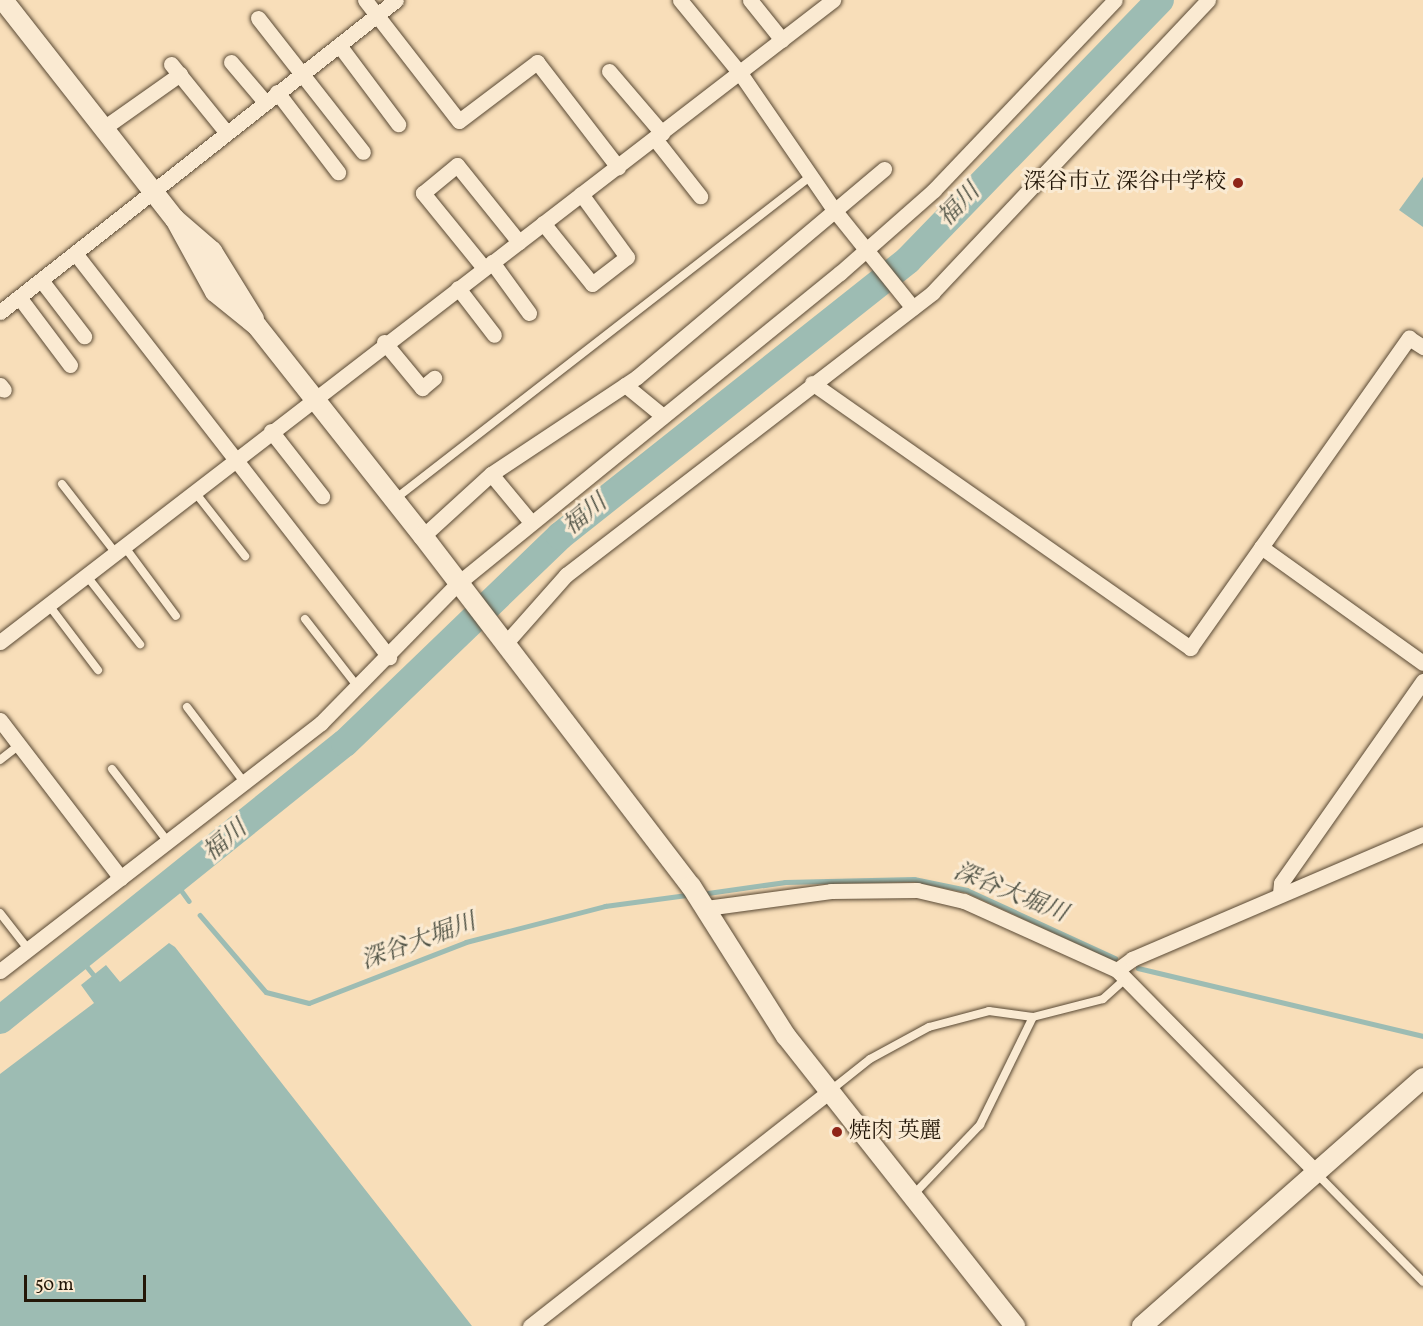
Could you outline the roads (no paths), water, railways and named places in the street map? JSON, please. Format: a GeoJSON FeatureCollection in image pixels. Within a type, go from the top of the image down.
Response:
{"type":"FeatureCollection","features":[{"type":"Feature","properties":{"kind":"street"},"geometry":{"type":"LineString","coordinates":[[3,0],[175,219],[214,292],[258,326],[423,536],[706,908],[759,997],[1015,1326]]}},
{"type":"Feature","properties":{"kind":"street"},"geometry":{"type":"LineString","coordinates":[[365,0],[459,121],[537,62],[618,167]]}},
{"type":"Feature","properties":{"kind":"street"},"geometry":{"type":"LineString","coordinates":[[0,312],[396,0]]}},
{"type":"Feature","properties":{"kind":"street"},"geometry":{"type":"LineString","coordinates":[[680,0],[740,74],[834,211],[910,304]]}},
{"type":"Feature","properties":{"kind":"street"},"geometry":{"type":"LineString","coordinates":[[750,0],[782,40]]}},
{"type":"Feature","properties":{"kind":"street"},"geometry":{"type":"LineString","coordinates":[[0,971],[244,782],[358,687],[530,521],[868,252],[1025,99],[1115,0]]}},
{"type":"Feature","properties":{"kind":"street"},"geometry":{"type":"LineString","coordinates":[[501,640],[566,574],[910,304],[1208,0]]}},
{"type":"Feature","properties":{"kind":"street"},"geometry":{"type":"LineString","coordinates":[[0,642],[313,396],[740,74],[824,3]]}},
{"type":"Feature","properties":{"kind":"street"},"geometry":{"type":"LineString","coordinates":[[258,18],[363,152]]}},
{"type":"Feature","properties":{"kind":"street"},"geometry":{"type":"LineString","coordinates":[[339,45],[398,124]]}},
{"type":"Feature","properties":{"kind":"street"},"geometry":{"type":"LineString","coordinates":[[231,62],[271,97],[338,172]]}},
{"type":"Feature","properties":{"kind":"street"},"geometry":{"type":"LineString","coordinates":[[105,128],[175,69],[226,132]]}},
{"type":"Feature","properties":{"kind":"street"},"geometry":{"type":"LineString","coordinates":[[609,71],[700,196]]}},
{"type":"Feature","properties":{"kind":"street"},"geometry":{"type":"LineString","coordinates":[[519,242],[457,165],[423,194],[529,313]]}},
{"type":"Feature","properties":{"kind":"street"},"geometry":{"type":"LineString","coordinates":[[423,536],[491,474],[626,385],[884,169]]}},
{"type":"Feature","properties":{"kind":"street"},"geometry":{"type":"LineString","coordinates":[[543,223],[592,284],[627,257],[581,194]]}},
{"type":"Feature","properties":{"kind":"street"},"geometry":{"type":"LineString","coordinates":[[75,253],[238,457],[389,657]]}},
{"type":"Feature","properties":{"kind":"street"},"geometry":{"type":"LineString","coordinates":[[41,279],[84,336]]}},
{"type":"Feature","properties":{"kind":"street"},"geometry":{"type":"LineString","coordinates":[[458,288],[494,335]]}},
{"type":"Feature","properties":{"kind":"street"},"geometry":{"type":"LineString","coordinates":[[19,297],[70,365]]}},
{"type":"Feature","properties":{"kind":"street"},"geometry":{"type":"LineString","coordinates":[[812,383],[1190,648],[1409,338],[1423,347]]}},
{"type":"Feature","properties":{"kind":"street"},"geometry":{"type":"LineString","coordinates":[[384,342],[422,388],[434,378]]}},
{"type":"Feature","properties":{"kind":"street"},"geometry":{"type":"LineString","coordinates":[[626,385],[663,416]]}},
{"type":"Feature","properties":{"kind":"street"},"geometry":{"type":"LineString","coordinates":[[271,431],[322,496]]}},
{"type":"Feature","properties":{"kind":"street"},"geometry":{"type":"LineString","coordinates":[[491,474],[530,521]]}},
{"type":"Feature","properties":{"kind":"street"},"geometry":{"type":"LineString","coordinates":[[1261,547],[1423,663]]}},
{"type":"Feature","properties":{"kind":"street"},"geometry":{"type":"LineString","coordinates":[[1280,893],[1281,883],[1423,681]]}},
{"type":"Feature","properties":{"kind":"street"},"geometry":{"type":"LineString","coordinates":[[0,720],[122,878]]}},
{"type":"Feature","properties":{"kind":"street"},"geometry":{"type":"LineString","coordinates":[[1122,974],[1132,958],[1423,834]]}},
{"type":"Feature","properties":{"kind":"street"},"geometry":{"type":"LineString","coordinates":[[706,908],[831,891],[917,890],[963,901],[1122,974],[1317,1173]]}},
{"type":"Feature","properties":{"kind":"street"},"geometry":{"type":"LineString","coordinates":[[1142,1326],[1423,1078]]}},
{"type":"Feature","properties":{"kind":"street"},"geometry":{"type":"LineString","coordinates":[[530,1326],[830,1091]]}},
{"type":"Feature","properties":{"kind":"lane"},"geometry":{"type":"LineString","coordinates":[[394,500],[811,176]]}},
{"type":"Feature","properties":{"kind":"lane"},"geometry":{"type":"LineString","coordinates":[[62,484],[176,615]]}},
{"type":"Feature","properties":{"kind":"lane"},"geometry":{"type":"LineString","coordinates":[[194,491],[246,556]]}},
{"type":"Feature","properties":{"kind":"lane"},"geometry":{"type":"LineString","coordinates":[[86,575],[140,644]]}},
{"type":"Feature","properties":{"kind":"lane"},"geometry":{"type":"LineString","coordinates":[[48,604],[98,670]]}},
{"type":"Feature","properties":{"kind":"lane"},"geometry":{"type":"LineString","coordinates":[[305,619],[358,687]]}},
{"type":"Feature","properties":{"kind":"lane"},"geometry":{"type":"LineString","coordinates":[[187,707],[244,782]]}},
{"type":"Feature","properties":{"kind":"lane"},"geometry":{"type":"LineString","coordinates":[[0,760],[19,745]]}},
{"type":"Feature","properties":{"kind":"lane"},"geometry":{"type":"LineString","coordinates":[[112,769],[168,842]]}},
{"type":"Feature","properties":{"kind":"lane"},"geometry":{"type":"LineString","coordinates":[[0,914],[28,949]]}},
{"type":"Feature","properties":{"kind":"lane"},"geometry":{"type":"LineString","coordinates":[[830,1091],[870,1059],[929,1027],[989,1011],[1033,1017],[1103,999],[1122,974]]}},
{"type":"Feature","properties":{"kind":"lane"},"geometry":{"type":"LineString","coordinates":[[913,1196],[980,1125],[1033,1017]]}},
{"type":"Feature","properties":{"kind":"lane"},"geometry":{"type":"LineString","coordinates":[[1317,1173],[1423,1282]]}},
{"type":"Feature","properties":{"kind":"water"},"geometry":{"type":"Polygon","coordinates":[[[1423,177],[1423,227],[1399,210],[1423,177]]]}},
{"type":"Feature","properties":{"kind":"water"},"geometry":{"type":"Polygon","coordinates":[[[169,943],[175,947],[472,1326],[0,1326],[0,1074],[94,1003],[81,985],[106,965],[120,982],[169,943]]]}},
{"type":"Feature","properties":{"kind":"waterway","name":"福川"},"geometry":{"type":"LineString","coordinates":[[0,1020],[345,743],[560,536],[908,260],[1160,0]]}},
{"type":"Feature","properties":{"kind":"waterway","name":"深谷大堀川"},"geometry":{"type":"LineString","coordinates":[[708,893],[785,882],[914,879],[967,890],[1115,958]]}},
{"type":"Feature","properties":{"kind":"waterway","name":"深谷大堀川"},"geometry":{"type":"LineString","coordinates":[[176,883],[189,901]]}},
{"type":"Feature","properties":{"kind":"waterway","name":"深谷大堀川"},"geometry":{"type":"LineString","coordinates":[[200,915],[266,992],[309,1003],[466,942],[605,906],[686,895]]}},
{"type":"Feature","properties":{"kind":"waterway"},"geometry":{"type":"LineString","coordinates":[[80,958],[97,979]]}},
{"type":"Feature","properties":{"kind":"waterway","name":"深谷大堀川"},"geometry":{"type":"LineString","coordinates":[[1138,968],[1423,1036]]}},
{"type":"Feature","properties":{"kind":"place","name":"深谷市立 深谷中学校"},"geometry":{"type":"Point","coordinates":[1238,183]}},
{"type":"Feature","properties":{"kind":"place","name":"焼肉 英麗"},"geometry":{"type":"Point","coordinates":[837,1132]}}]}
